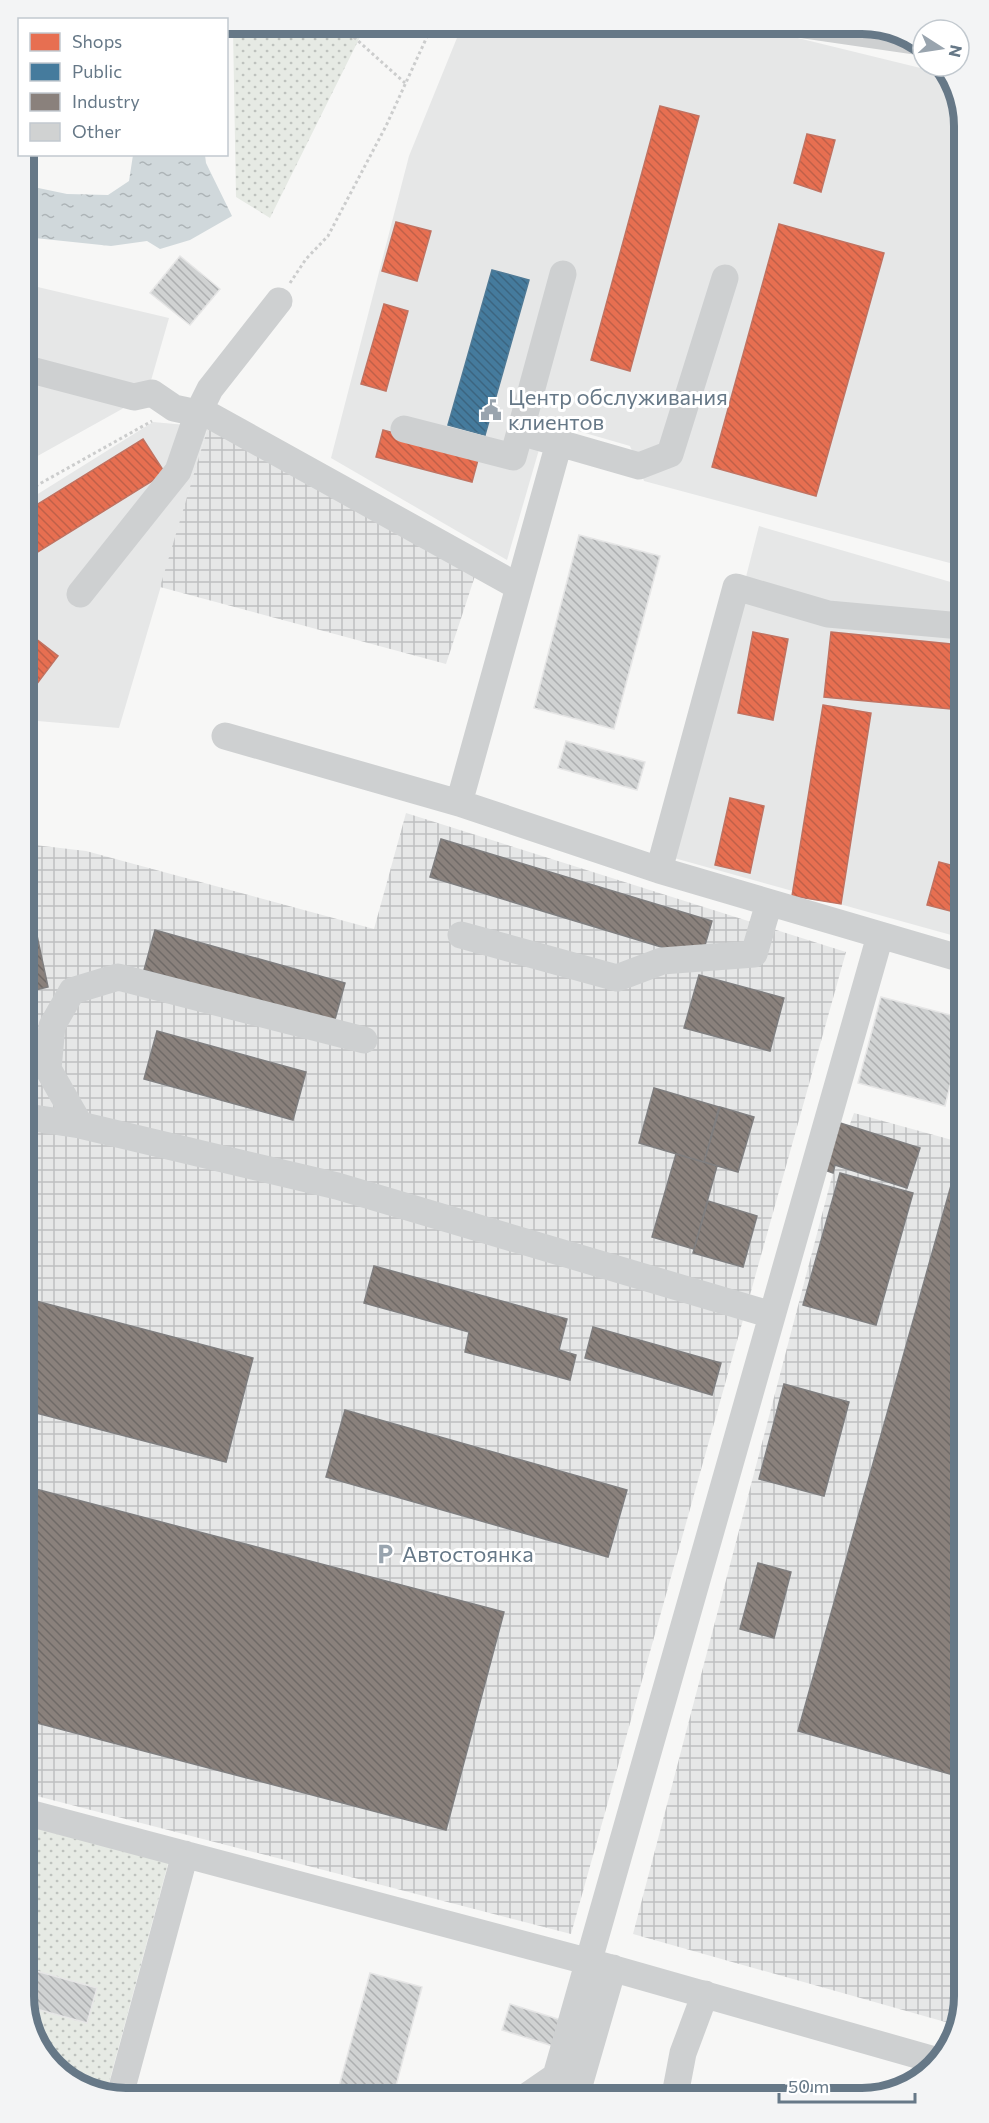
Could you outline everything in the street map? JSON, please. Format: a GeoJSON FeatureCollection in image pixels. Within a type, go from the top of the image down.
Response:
{"type":"FeatureCollection","features":[{"type":"Feature","properties":{"kind":"street"},"geometry":{"type":"LineString","coordinates":[[404,429],[513,457],[562,274]]}},
{"type":"Feature","properties":{"kind":"street"},"geometry":{"type":"LineString","coordinates":[[520,432],[639,466],[670,454],[725,278]]}},
{"type":"Feature","properties":{"kind":"street"},"geometry":{"type":"LineString","coordinates":[[80,594],[178,471],[186,411],[210,388],[279,301]]}},
{"type":"Feature","properties":{"kind":"street"},"geometry":{"type":"LineString","coordinates":[[35,371],[134,397],[152,393],[186,411],[211,416],[519,586]]}},
{"type":"Feature","properties":{"kind":"street"},"geometry":{"type":"LineString","coordinates":[[459,803],[558,443]]}},
{"type":"Feature","properties":{"kind":"street"},"geometry":{"type":"LineString","coordinates":[[659,870],[736,587],[828,614],[954,625]]}},
{"type":"Feature","properties":{"kind":"street"},"geometry":{"type":"LineString","coordinates":[[225,736],[459,803],[659,870],[954,957]]}},
{"type":"Feature","properties":{"kind":"street"},"geometry":{"type":"LineString","coordinates":[[461,935],[617,978],[662,961],[754,954],[769,903]]}},
{"type":"Feature","properties":{"kind":"street"},"geometry":{"type":"LineString","coordinates":[[578,2088],[601,1965],[772,1315],[880,936]]}},
{"type":"Feature","properties":{"kind":"street"},"geometry":{"type":"LineString","coordinates":[[80,1125],[48,1069],[52,1026],[72,991],[81,988],[118,977],[364,1040]]}},
{"type":"Feature","properties":{"kind":"street"},"geometry":{"type":"LineString","coordinates":[[35,1118],[80,1125],[337,1186],[772,1315]]}},
{"type":"Feature","properties":{"kind":"street"},"geometry":{"type":"LineString","coordinates":[[35,1815],[601,1965],[930,2059]]}},
{"type":"Feature","properties":{"kind":"street"},"geometry":{"type":"LineString","coordinates":[[122,2088],[185,1854]]}},
{"type":"Feature","properties":{"kind":"street"},"geometry":{"type":"LineString","coordinates":[[539,2088],[556,2076],[601,1965]]}},
{"type":"Feature","properties":{"kind":"street"},"geometry":{"type":"LineString","coordinates":[[676,2088],[683,2053],[705,1994]]}},
{"type":"Feature","properties":{"kind":"path"},"geometry":{"type":"LineString","coordinates":[[351,34],[405,83]]}},
{"type":"Feature","properties":{"kind":"path"},"geometry":{"type":"LineString","coordinates":[[279,301],[306,259],[328,236],[386,126],[428,34]]}},
{"type":"Feature","properties":{"kind":"path"},"geometry":{"type":"LineString","coordinates":[[35,487],[186,411]]}},
{"type":"Feature","properties":{"kind":"shaded area"},"geometry":{"type":"Polygon","coordinates":[[[233,34],[361,34],[270,218],[236,197],[233,34]]]}},
{"type":"Feature","properties":{"kind":"shaded area"},"geometry":{"type":"Polygon","coordinates":[[[458,34],[785,35],[911,66],[911,78],[941,78],[950,97],[954,127],[954,564],[644,481],[630,446],[547,422],[507,560],[331,458],[409,156],[458,34]]]}},
{"type":"Feature","properties":{"kind":"shaded area"},"geometry":{"type":"Polygon","coordinates":[[[35,286],[169,318],[150,384],[122,409],[35,457],[35,286]]]}},
{"type":"Feature","properties":{"kind":"shaded area"},"geometry":{"type":"Polygon","coordinates":[[[153,422],[208,427],[119,728],[35,721],[35,496],[153,422]]]}},
{"type":"Feature","properties":{"kind":"shaded area"},"geometry":{"type":"Polygon","coordinates":[[[208,427],[475,576],[446,664],[160,587],[208,427]]]}},
{"type":"Feature","properties":{"kind":"shaded area"},"geometry":{"type":"Polygon","coordinates":[[[759,526],[954,583],[954,936],[674,858],[759,526]]]}},
{"type":"Feature","properties":{"kind":"shaded area"},"geometry":{"type":"Polygon","coordinates":[[[406,813],[846,952],[571,1934],[35,1796],[35,845],[86,851],[374,929],[406,813]]]}},
{"type":"Feature","properties":{"kind":"shaded area"},"geometry":{"type":"Polygon","coordinates":[[[854,1113],[954,1141],[954,2009],[950,2023],[633,1934],[835,1165],[854,1113]]]}},
{"type":"Feature","properties":{"kind":"shaded area"},"geometry":{"type":"Polygon","coordinates":[[[35,1825],[169,1860],[108,2087],[97,2084],[80,2076],[61,2062],[50,2048],[39,2026],[35,2009],[35,1825]]]}},
{"type":"Feature","properties":{"kind":"water"},"geometry":{"type":"Polygon","coordinates":[[[133,156],[205,156],[206,163],[232,216],[190,240],[160,249],[147,241],[111,246],[35,238],[35,187],[67,194],[108,195],[129,181],[133,156]]]}},
{"type":"Feature","properties":{"kind":"building: Shops"},"geometry":{"type":"Polygon","coordinates":[[[660,106],[699,116],[630,371],[591,360],[660,106]]]}},
{"type":"Feature","properties":{"kind":"building: Shops"},"geometry":{"type":"Polygon","coordinates":[[[807,134],[835,140],[821,192],[794,183],[807,134]]]}},
{"type":"Feature","properties":{"kind":"building: Shops"},"geometry":{"type":"Polygon","coordinates":[[[396,222],[431,231],[417,281],[382,271],[396,222]]]}},
{"type":"Feature","properties":{"kind":"building: Shops"},"geometry":{"type":"Polygon","coordinates":[[[779,224],[884,253],[816,496],[712,467],[779,224]]]}},
{"type":"Feature","properties":{"kind":"building: Shops"},"geometry":{"type":"Polygon","coordinates":[[[384,304],[408,311],[386,391],[361,384],[384,304]]]}},
{"type":"Feature","properties":{"kind":"building: Shops"},"geometry":{"type":"Polygon","coordinates":[[[383,430],[479,456],[472,482],[376,457],[383,430]]]}},
{"type":"Feature","properties":{"kind":"building: Shops"},"geometry":{"type":"Polygon","coordinates":[[[143,439],[165,473],[35,554],[35,506],[143,439]]]}},
{"type":"Feature","properties":{"kind":"building: Shops"},"geometry":{"type":"Polygon","coordinates":[[[753,632],[788,639],[773,720],[738,713],[753,632]]]}},
{"type":"Feature","properties":{"kind":"building: Shops"},"geometry":{"type":"Polygon","coordinates":[[[831,632],[954,644],[954,709],[824,697],[831,632]]]}},
{"type":"Feature","properties":{"kind":"building: Shops"},"geometry":{"type":"Polygon","coordinates":[[[35,638],[58,656],[35,684],[35,638]]]}},
{"type":"Feature","properties":{"kind":"building: Shops"},"geometry":{"type":"Polygon","coordinates":[[[823,705],[871,713],[841,904],[792,896],[823,705]]]}},
{"type":"Feature","properties":{"kind":"building: Shops"},"geometry":{"type":"Polygon","coordinates":[[[730,798],[764,806],[750,873],[715,865],[730,798]]]}},
{"type":"Feature","properties":{"kind":"building: Shops"},"geometry":{"type":"Polygon","coordinates":[[[939,862],[954,866],[954,912],[927,905],[939,862]]]}},
{"type":"Feature","properties":{"kind":"building: Public"},"geometry":{"type":"Polygon","coordinates":[[[492,270],[529,280],[485,435],[448,425],[492,270]]]}},
{"type":"Feature","properties":{"kind":"building: Industry"},"geometry":{"type":"Polygon","coordinates":[[[441,839],[712,921],[701,959],[430,877],[441,839]]]}},
{"type":"Feature","properties":{"kind":"building: Industry"},"geometry":{"type":"Polygon","coordinates":[[[155,930],[345,983],[334,1023],[144,970],[155,930]]]}},
{"type":"Feature","properties":{"kind":"building: Industry"},"geometry":{"type":"Polygon","coordinates":[[[35,931],[48,987],[35,990],[35,931]]]}},
{"type":"Feature","properties":{"kind":"building: Industry"},"geometry":{"type":"Polygon","coordinates":[[[699,975],[784,998],[770,1051],[684,1028],[699,975]]]}},
{"type":"Feature","properties":{"kind":"building: Industry"},"geometry":{"type":"Polygon","coordinates":[[[157,1031],[306,1072],[293,1120],[144,1079],[157,1031]]]}},
{"type":"Feature","properties":{"kind":"building: Industry"},"geometry":{"type":"Polygon","coordinates":[[[654,1088],[719,1107],[704,1162],[639,1143],[654,1088]]]}},
{"type":"Feature","properties":{"kind":"building: Industry"},"geometry":{"type":"Polygon","coordinates":[[[720,1107],[754,1117],[738,1172],[704,1162],[720,1107]]]}},
{"type":"Feature","properties":{"kind":"building: Industry"},"geometry":{"type":"Polygon","coordinates":[[[837,1122],[920,1148],[907,1188],[835,1165],[833,1173],[822,1169],[837,1122]]]}},
{"type":"Feature","properties":{"kind":"building: Industry"},"geometry":{"type":"Polygon","coordinates":[[[676,1154],[717,1166],[694,1249],[652,1237],[676,1154]]]}},
{"type":"Feature","properties":{"kind":"building: Industry"},"geometry":{"type":"Polygon","coordinates":[[[840,1173],[913,1193],[876,1325],[803,1305],[840,1173]]]}},
{"type":"Feature","properties":{"kind":"building: Industry"},"geometry":{"type":"Polygon","coordinates":[[[954,1175],[954,1775],[798,1731],[954,1175]]]}},
{"type":"Feature","properties":{"kind":"building: Industry"},"geometry":{"type":"Polygon","coordinates":[[[708,1201],[757,1216],[743,1267],[693,1253],[708,1201]]]}},
{"type":"Feature","properties":{"kind":"building: Industry"},"geometry":{"type":"Polygon","coordinates":[[[374,1266],[567,1319],[559,1350],[576,1355],[570,1380],[465,1352],[469,1332],[364,1303],[374,1266]]]}},
{"type":"Feature","properties":{"kind":"building: Industry"},"geometry":{"type":"Polygon","coordinates":[[[36,1301],[253,1358],[226,1462],[35,1413],[36,1301]]]}},
{"type":"Feature","properties":{"kind":"building: Industry"},"geometry":{"type":"Polygon","coordinates":[[[593,1327],[721,1363],[712,1395],[585,1358],[593,1327]]]}},
{"type":"Feature","properties":{"kind":"building: Industry"},"geometry":{"type":"Polygon","coordinates":[[[784,1384],[849,1402],[824,1496],[759,1479],[784,1384]]]}},
{"type":"Feature","properties":{"kind":"building: Industry"},"geometry":{"type":"Polygon","coordinates":[[[345,1410],[627,1490],[608,1557],[326,1477],[345,1410]]]}},
{"type":"Feature","properties":{"kind":"building: Industry"},"geometry":{"type":"Polygon","coordinates":[[[35,1489],[504,1612],[446,1830],[35,1723],[35,1489]]]}},
{"type":"Feature","properties":{"kind":"building: Industry"},"geometry":{"type":"Polygon","coordinates":[[[758,1563],[791,1572],[774,1638],[740,1629],[758,1563]]]}},
{"type":"Feature","properties":{"kind":"building: Other"},"geometry":{"type":"Polygon","coordinates":[[[180,256],[220,289],[190,325],[150,293],[180,256]]]}},
{"type":"Feature","properties":{"kind":"building: Other"},"geometry":{"type":"Polygon","coordinates":[[[579,535],[660,556],[614,729],[534,708],[579,535]]]}},
{"type":"Feature","properties":{"kind":"building: Other"},"geometry":{"type":"Polygon","coordinates":[[[566,741],[645,762],[637,790],[558,768],[566,741]]]}},
{"type":"Feature","properties":{"kind":"building: Other"},"geometry":{"type":"Polygon","coordinates":[[[881,997],[954,1016],[954,1069],[945,1106],[858,1083],[881,997]]]}},
{"type":"Feature","properties":{"kind":"building: Other"},"geometry":{"type":"Polygon","coordinates":[[[35,1971],[97,1988],[87,2023],[35,2009],[35,1971]]]}},
{"type":"Feature","properties":{"kind":"building: Other"},"geometry":{"type":"Polygon","coordinates":[[[370,1973],[422,1987],[395,2088],[338,2088],[370,1973]]]}},
{"type":"Feature","properties":{"kind":"building: Other"},"geometry":{"type":"Polygon","coordinates":[[[510,2004],[561,2020],[553,2046],[502,2030],[510,2004]]]}},
{"type":"Feature","properties":{"kind":"place","name":"Центр обслуживания клиентов"},"geometry":{"type":"Point","coordinates":[491,410]}},
{"type":"Feature","properties":{"kind":"place","name":"Автостоянка"},"geometry":{"type":"Point","coordinates":[385,1554]}}]}
